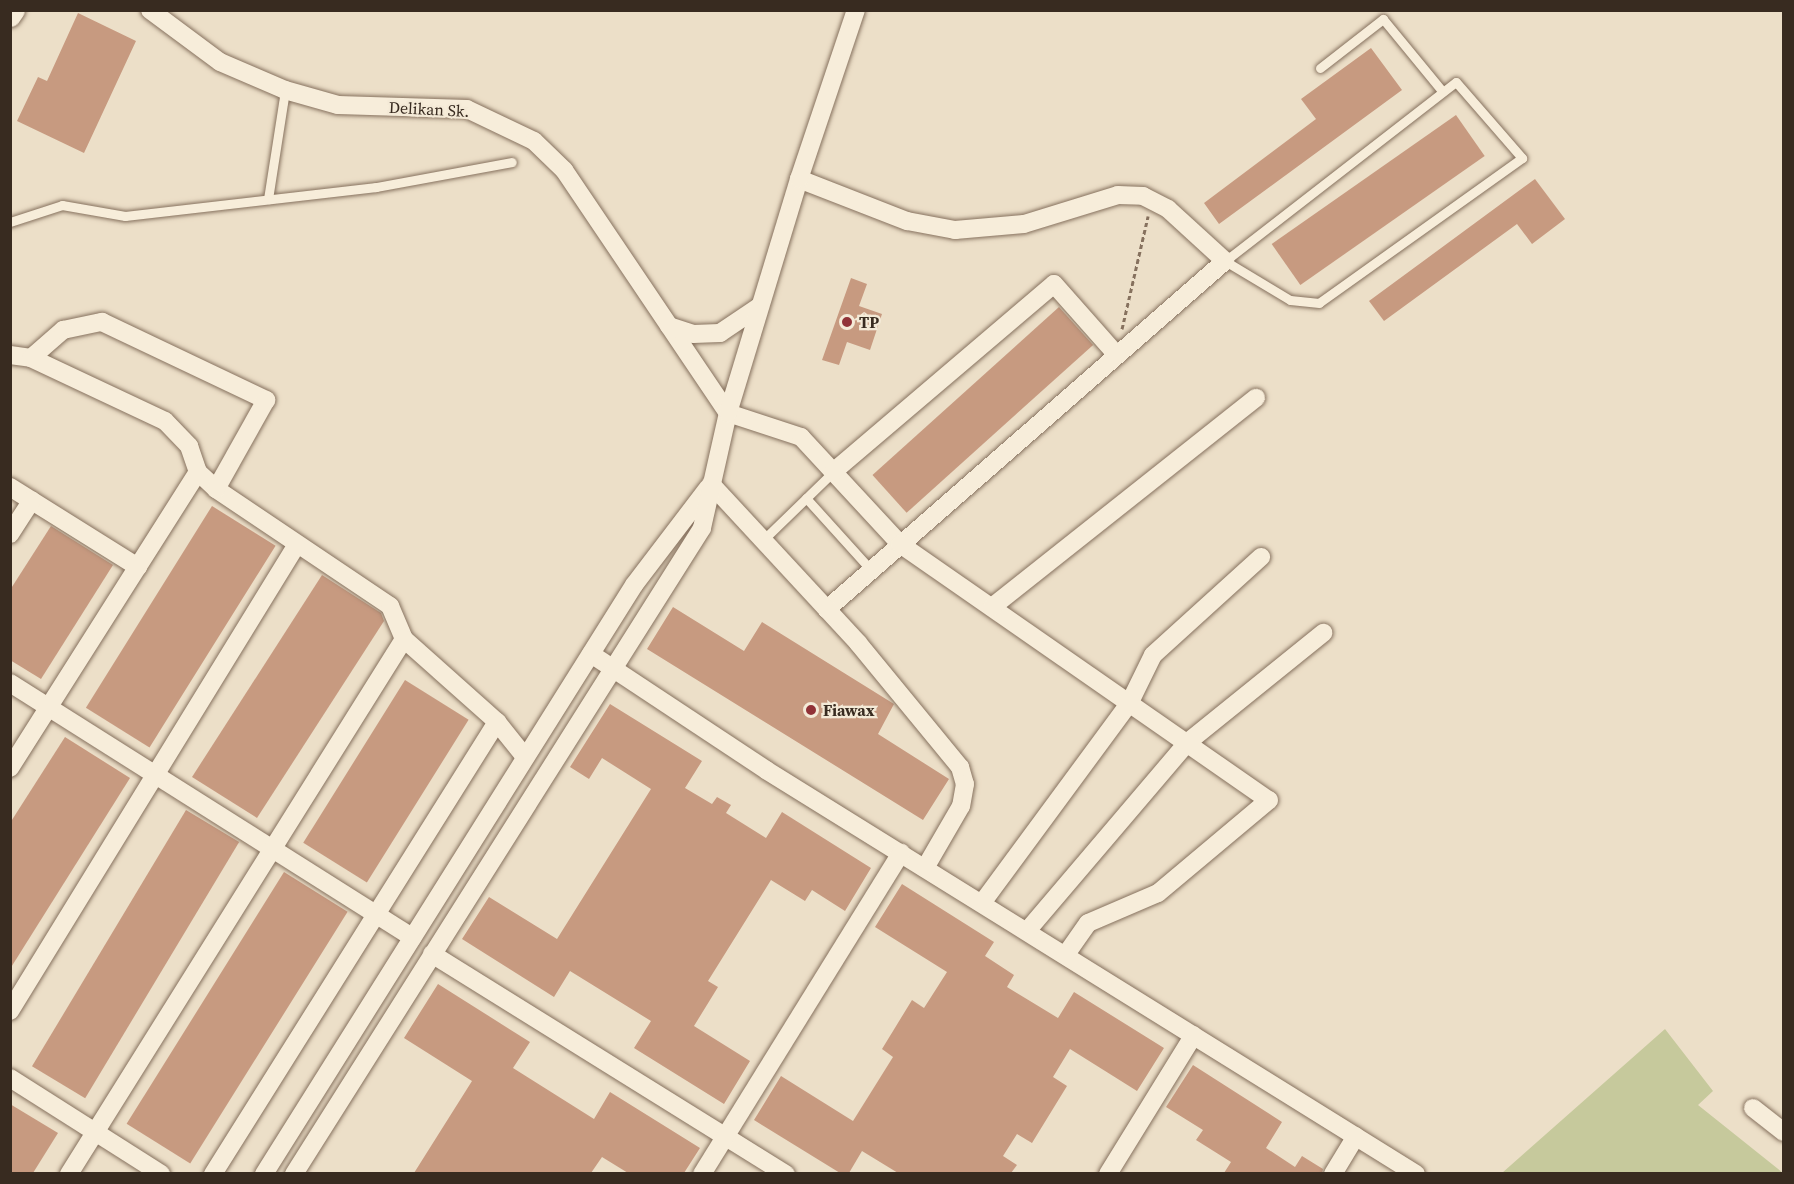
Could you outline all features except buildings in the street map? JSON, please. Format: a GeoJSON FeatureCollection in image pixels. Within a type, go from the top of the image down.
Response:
{"type":"FeatureCollection","features":[{"type":"Feature","properties":{"kind":"street"},"geometry":{"type":"LineString","coordinates":[[10,16],[14,10]]}},
{"type":"Feature","properties":{"kind":"street","name":"Delikan Sk."},"geometry":{"type":"LineString","coordinates":[[150,10],[219,62],[285,90],[338,105],[467,109],[516,129],[564,170],[728,413]]}},
{"type":"Feature","properties":{"kind":"street"},"geometry":{"type":"LineString","coordinates":[[294,1173],[702,528],[728,413],[799,179],[856,10]]}},
{"type":"Feature","properties":{"kind":"street"},"geometry":{"type":"LineString","coordinates":[[799,179],[907,221],[955,230],[1024,224],[1118,195],[1152,199],[1225,261],[827,609]]}},
{"type":"Feature","properties":{"kind":"street"},"geometry":{"type":"LineString","coordinates":[[833,472],[1054,284],[1116,354]]}},
{"type":"Feature","properties":{"kind":"street"},"geometry":{"type":"LineString","coordinates":[[669,326],[693,334],[720,333],[760,306]]}},
{"type":"Feature","properties":{"kind":"street"},"geometry":{"type":"LineString","coordinates":[[31,358],[63,330],[102,322],[266,400],[216,489]]}},
{"type":"Feature","properties":{"kind":"street"},"geometry":{"type":"LineString","coordinates":[[10,355],[31,358],[165,421],[189,446],[198,472],[216,489],[296,546],[390,606],[404,639],[497,722],[525,757]]}},
{"type":"Feature","properties":{"kind":"street"},"geometry":{"type":"LineString","coordinates":[[992,607],[1256,398]]}},
{"type":"Feature","properties":{"kind":"street"},"geometry":{"type":"LineString","coordinates":[[728,413],[801,436],[900,544],[1269,800],[1158,893],[1088,923],[1066,955]]}},
{"type":"Feature","properties":{"kind":"street"},"geometry":{"type":"LineString","coordinates":[[10,768],[198,472]]}},
{"type":"Feature","properties":{"kind":"street"},"geometry":{"type":"LineString","coordinates":[[711,484],[827,609],[960,767],[965,791],[961,806],[925,868]]}},
{"type":"Feature","properties":{"kind":"street"},"geometry":{"type":"LineString","coordinates":[[264,1173],[634,585],[711,484]]}},
{"type":"Feature","properties":{"kind":"street"},"geometry":{"type":"LineString","coordinates":[[10,487],[138,567]]}},
{"type":"Feature","properties":{"kind":"street"},"geometry":{"type":"LineString","coordinates":[[10,534],[32,500]]}},
{"type":"Feature","properties":{"kind":"street"},"geometry":{"type":"LineString","coordinates":[[10,1011],[296,546]]}},
{"type":"Feature","properties":{"kind":"street"},"geometry":{"type":"LineString","coordinates":[[982,903],[1130,702],[1153,655],[1261,556]]}},
{"type":"Feature","properties":{"kind":"street"},"geometry":{"type":"LineString","coordinates":[[1027,931],[1188,742],[1323,633]]}},
{"type":"Feature","properties":{"kind":"street"},"geometry":{"type":"LineString","coordinates":[[69,1173],[404,639]]}},
{"type":"Feature","properties":{"kind":"street"},"geometry":{"type":"LineString","coordinates":[[591,654],[901,853],[1416,1173]]}},
{"type":"Feature","properties":{"kind":"street"},"geometry":{"type":"LineString","coordinates":[[10,683],[412,937]]}},
{"type":"Feature","properties":{"kind":"street"},"geometry":{"type":"LineString","coordinates":[[213,1173],[497,722]]}},
{"type":"Feature","properties":{"kind":"street"},"geometry":{"type":"LineString","coordinates":[[702,1173],[901,853]]}},
{"type":"Feature","properties":{"kind":"street"},"geometry":{"type":"LineString","coordinates":[[432,954],[786,1173]]}},
{"type":"Feature","properties":{"kind":"street"},"geometry":{"type":"LineString","coordinates":[[1108,1173],[1194,1035]]}},
{"type":"Feature","properties":{"kind":"street"},"geometry":{"type":"LineString","coordinates":[[10,1078],[161,1173]]}},
{"type":"Feature","properties":{"kind":"street"},"geometry":{"type":"LineString","coordinates":[[1753,1108],[1784,1132]]}},
{"type":"Feature","properties":{"kind":"street"},"geometry":{"type":"LineString","coordinates":[[1333,1173],[1356,1136]]}},
{"type":"Feature","properties":{"kind":"lane"},"geometry":{"type":"LineString","coordinates":[[1320,68],[1383,19],[1443,92]]}},
{"type":"Feature","properties":{"kind":"lane"},"geometry":{"type":"LineString","coordinates":[[1456,82],[1522,158],[1319,303],[1290,300],[1225,261],[1443,92],[1456,82]]}},
{"type":"Feature","properties":{"kind":"lane"},"geometry":{"type":"LineString","coordinates":[[268,199],[285,90]]}},
{"type":"Feature","properties":{"kind":"lane"},"geometry":{"type":"LineString","coordinates":[[10,222],[62,205],[125,216],[376,187],[512,162]]}},
{"type":"Feature","properties":{"kind":"lane"},"geometry":{"type":"LineString","coordinates":[[763,540],[833,472]]}},
{"type":"Feature","properties":{"kind":"lane"},"geometry":{"type":"LineString","coordinates":[[806,498],[871,570]]}},
{"type":"Feature","properties":{"kind":"path"},"geometry":{"type":"LineString","coordinates":[[1116,354],[1152,199]]}},
{"type":"Feature","properties":{"kind":"green space"},"geometry":{"type":"Polygon","coordinates":[[[1665,1029],[1713,1091],[1698,1105],[1783,1173],[1502,1173],[1665,1029]]]}},
{"type":"Feature","properties":{"kind":"place","name":"TP"},"geometry":{"type":"Point","coordinates":[847,322]}},
{"type":"Feature","properties":{"kind":"place","name":"Fiawax"},"geometry":{"type":"Point","coordinates":[811,710]}}]}
